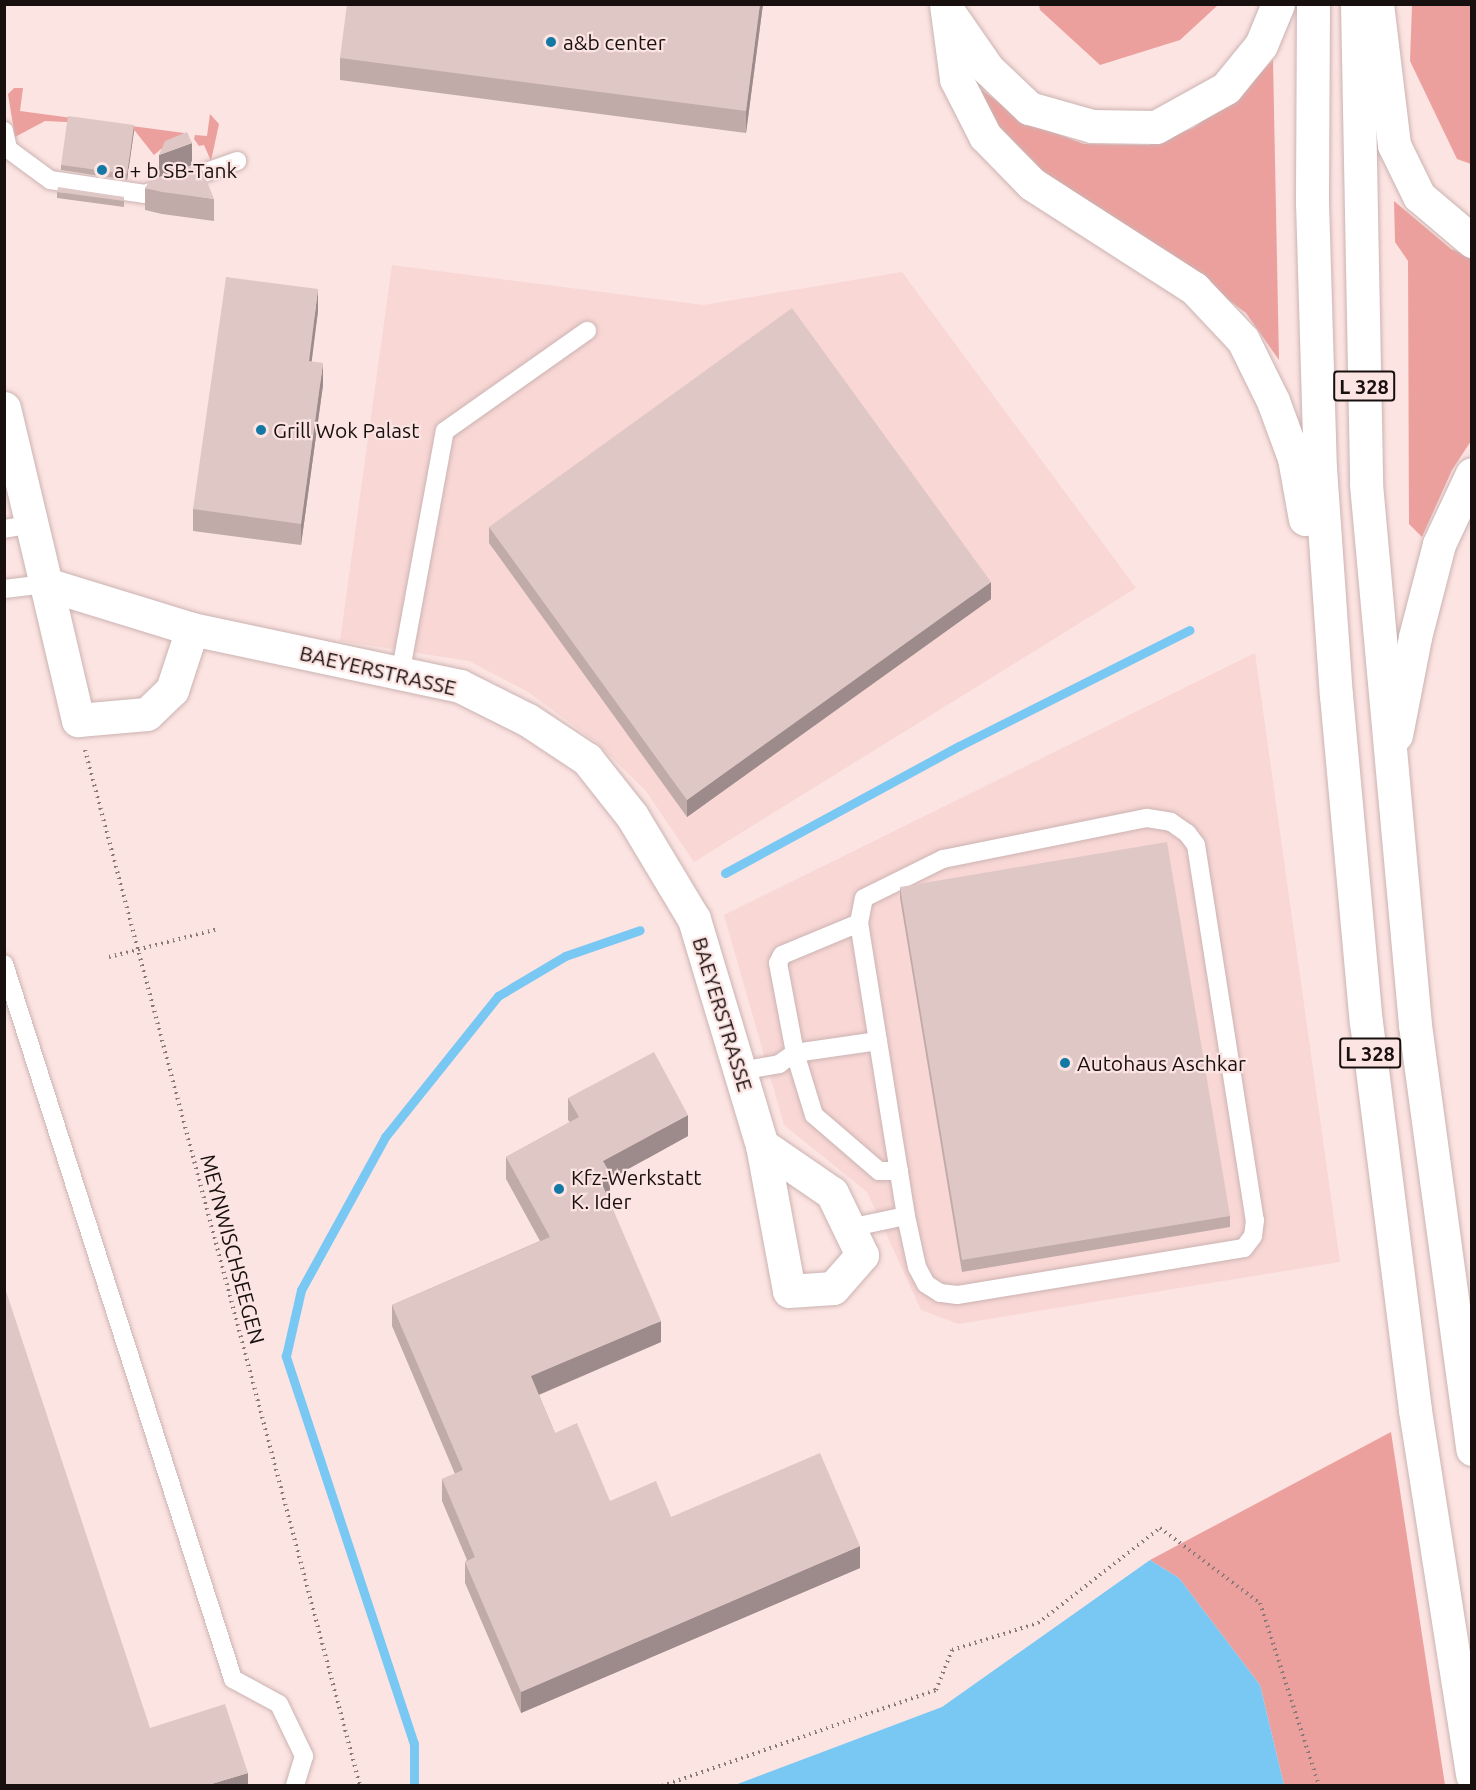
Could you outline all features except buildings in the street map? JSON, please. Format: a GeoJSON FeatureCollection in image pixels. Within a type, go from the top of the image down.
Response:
{"type":"FeatureCollection","features":[{"type":"Feature","properties":{"kind":"main road"},"geometry":{"type":"LineString","coordinates":[[946,6],[988,69],[1029,108],[1092,126],[1156,127],[1226,88],[1261,45],[1278,4]]}},
{"type":"Feature","properties":{"kind":"main road","name":"L 328"},"geometry":{"type":"LineString","coordinates":[[1313,4],[1312,201],[1320,468],[1336,695],[1371,1068],[1415,1410],[1472,1775]]}},
{"type":"Feature","properties":{"kind":"main road","name":"L 328"},"geometry":{"type":"LineString","coordinates":[[1357,4],[1366,484],[1389,766],[1417,1037],[1472,1449]]}},
{"type":"Feature","properties":{"kind":"main road"},"geometry":{"type":"LineString","coordinates":[[1377,4],[1394,146],[1419,196],[1472,241]]}},
{"type":"Feature","properties":{"kind":"main road"},"geometry":{"type":"LineString","coordinates":[[946,6],[956,79],[985,136],[1032,184],[1194,288],[1243,340],[1273,401],[1294,458],[1336,695]]}},
{"type":"Feature","properties":{"kind":"main road"},"geometry":{"type":"LineString","coordinates":[[4,408],[18,526],[46,584],[78,720],[147,714],[172,690],[192,629]]}},
{"type":"Feature","properties":{"kind":"main road"},"geometry":{"type":"LineString","coordinates":[[1389,766],[1424,598],[1439,544],[1472,474]]}},
{"type":"Feature","properties":{"kind":"main road","name":"BAEYERSTRASSE"},"geometry":{"type":"LineString","coordinates":[[46,584],[192,629],[460,686],[528,720],[587,759],[632,816],[694,919],[762,1145],[789,1292],[833,1288],[862,1255],[832,1193],[762,1145]]}},
{"type":"Feature","properties":{"kind":"lane"},"geometry":{"type":"LineString","coordinates":[[6,143],[50,180],[145,194],[237,161]]}},
{"type":"Feature","properties":{"kind":"lane"},"geometry":{"type":"LineString","coordinates":[[400,675],[445,431],[586,331]]}},
{"type":"Feature","properties":{"kind":"lane"},"geometry":{"type":"LineString","coordinates":[[4,589],[46,584]]}},
{"type":"Feature","properties":{"kind":"lane"},"geometry":{"type":"LineString","coordinates":[[1147,818],[1171,822],[1187,833],[1196,845],[1255,1220],[1253,1236],[1244,1248],[957,1295],[940,1293],[926,1284],[917,1267],[906,1216],[878,1041],[859,923],[864,898],[942,859],[1147,818]]}},
{"type":"Feature","properties":{"kind":"lane"},"geometry":{"type":"LineString","coordinates":[[859,923],[782,955],[778,963],[795,1053],[814,1115],[879,1171],[899,1171]]}},
{"type":"Feature","properties":{"kind":"lane"},"geometry":{"type":"LineString","coordinates":[[4,964],[233,1679],[279,1704],[304,1756],[295,1785]]}},
{"type":"Feature","properties":{"kind":"lane"},"geometry":{"type":"LineString","coordinates":[[740,1071],[779,1064],[795,1053],[878,1041]]}},
{"type":"Feature","properties":{"kind":"lane"},"geometry":{"type":"LineString","coordinates":[[849,1228],[906,1216]]}},
{"type":"Feature","properties":{"kind":"path","name":"MEYNWISCHSEEGEN"},"geometry":{"type":"LineString","coordinates":[[78,720],[360,1785]]}},
{"type":"Feature","properties":{"kind":"path"},"geometry":{"type":"LineString","coordinates":[[109,957],[218,929]]}},
{"type":"Feature","properties":{"kind":"path"},"geometry":{"type":"LineString","coordinates":[[662,1785],[936,1690],[952,1650],[1038,1623],[1161,1528],[1260,1604],[1319,1785]]}},
{"type":"Feature","properties":{"kind":"shaded area"},"geometry":{"type":"Polygon","coordinates":[[[1039,4],[1218,5],[1180,40],[1100,65],[1040,10],[1039,4]]]}},
{"type":"Feature","properties":{"kind":"shaded area"},"geometry":{"type":"Polygon","coordinates":[[[1412,5],[1471,5],[1471,164],[1457,159],[1410,61],[1412,5]]]}},
{"type":"Feature","properties":{"kind":"shaded area"},"geometry":{"type":"Polygon","coordinates":[[[1273,60],[1279,360],[1246,313],[1160,249],[1019,155],[977,98],[982,90],[1025,122],[1084,144],[1149,145],[1193,128],[1244,91],[1273,60]]]}},
{"type":"Feature","properties":{"kind":"shaded area"},"geometry":{"type":"Polygon","coordinates":[[[14,88],[23,88],[20,111],[184,133],[180,146],[161,149],[154,155],[135,131],[66,122],[45,121],[15,137],[8,94],[14,88]]]}},
{"type":"Feature","properties":{"kind":"shaded area"},"geometry":{"type":"Polygon","coordinates":[[[210,114],[219,124],[211,161],[204,145],[199,146],[194,139],[195,135],[207,136],[210,114]]]}},
{"type":"Feature","properties":{"kind":"shaded area"},"geometry":{"type":"Polygon","coordinates":[[[1394,201],[1451,249],[1471,257],[1471,441],[1452,470],[1422,537],[1409,524],[1408,261],[1395,242],[1394,201]]]}},
{"type":"Feature","properties":{"kind":"shaded area"},"geometry":{"type":"Polygon","coordinates":[[[392,265],[703,305],[902,272],[1136,588],[694,862],[645,790],[596,742],[528,692],[469,661],[340,641],[392,265]]]}},
{"type":"Feature","properties":{"kind":"shaded area"},"geometry":{"type":"Polygon","coordinates":[[[1255,653],[1340,1262],[958,1324],[921,1310],[867,1192],[784,1125],[724,915],[1255,653]]]}},
{"type":"Feature","properties":{"kind":"shaded area"},"geometry":{"type":"Polygon","coordinates":[[[1391,1432],[1445,1785],[1284,1785],[1260,1685],[1179,1578],[1150,1560],[1391,1432]]]}},
{"type":"Feature","properties":{"kind":"water"},"geometry":{"type":"Polygon","coordinates":[[[1150,1560],[1179,1578],[1260,1685],[1284,1785],[735,1785],[942,1707],[1150,1560]]]}},
{"type":"Feature","properties":{"kind":"waterway"},"geometry":{"type":"LineString","coordinates":[[725,873],[959,746],[1190,630]]}},
{"type":"Feature","properties":{"kind":"waterway"},"geometry":{"type":"LineString","coordinates":[[414,1786],[414,1744],[286,1356],[301,1290],[385,1137],[498,996],[565,956],[640,930]]}},
{"type":"Feature","properties":{"kind":"place","name":"a&b center"},"geometry":{"type":"Point","coordinates":[551,42]}},
{"type":"Feature","properties":{"kind":"place","name":"a + b SB-Tank"},"geometry":{"type":"Point","coordinates":[102,170]}},
{"type":"Feature","properties":{"kind":"place","name":"Grill Wok Palast"},"geometry":{"type":"Point","coordinates":[261,430]}},
{"type":"Feature","properties":{"kind":"place","name":"Autohaus Aschkar"},"geometry":{"type":"Point","coordinates":[1065,1063]}},
{"type":"Feature","properties":{"kind":"place","name":"Kfz-Werkstatt K. Ider"},"geometry":{"type":"Point","coordinates":[559,1189]}}]}
